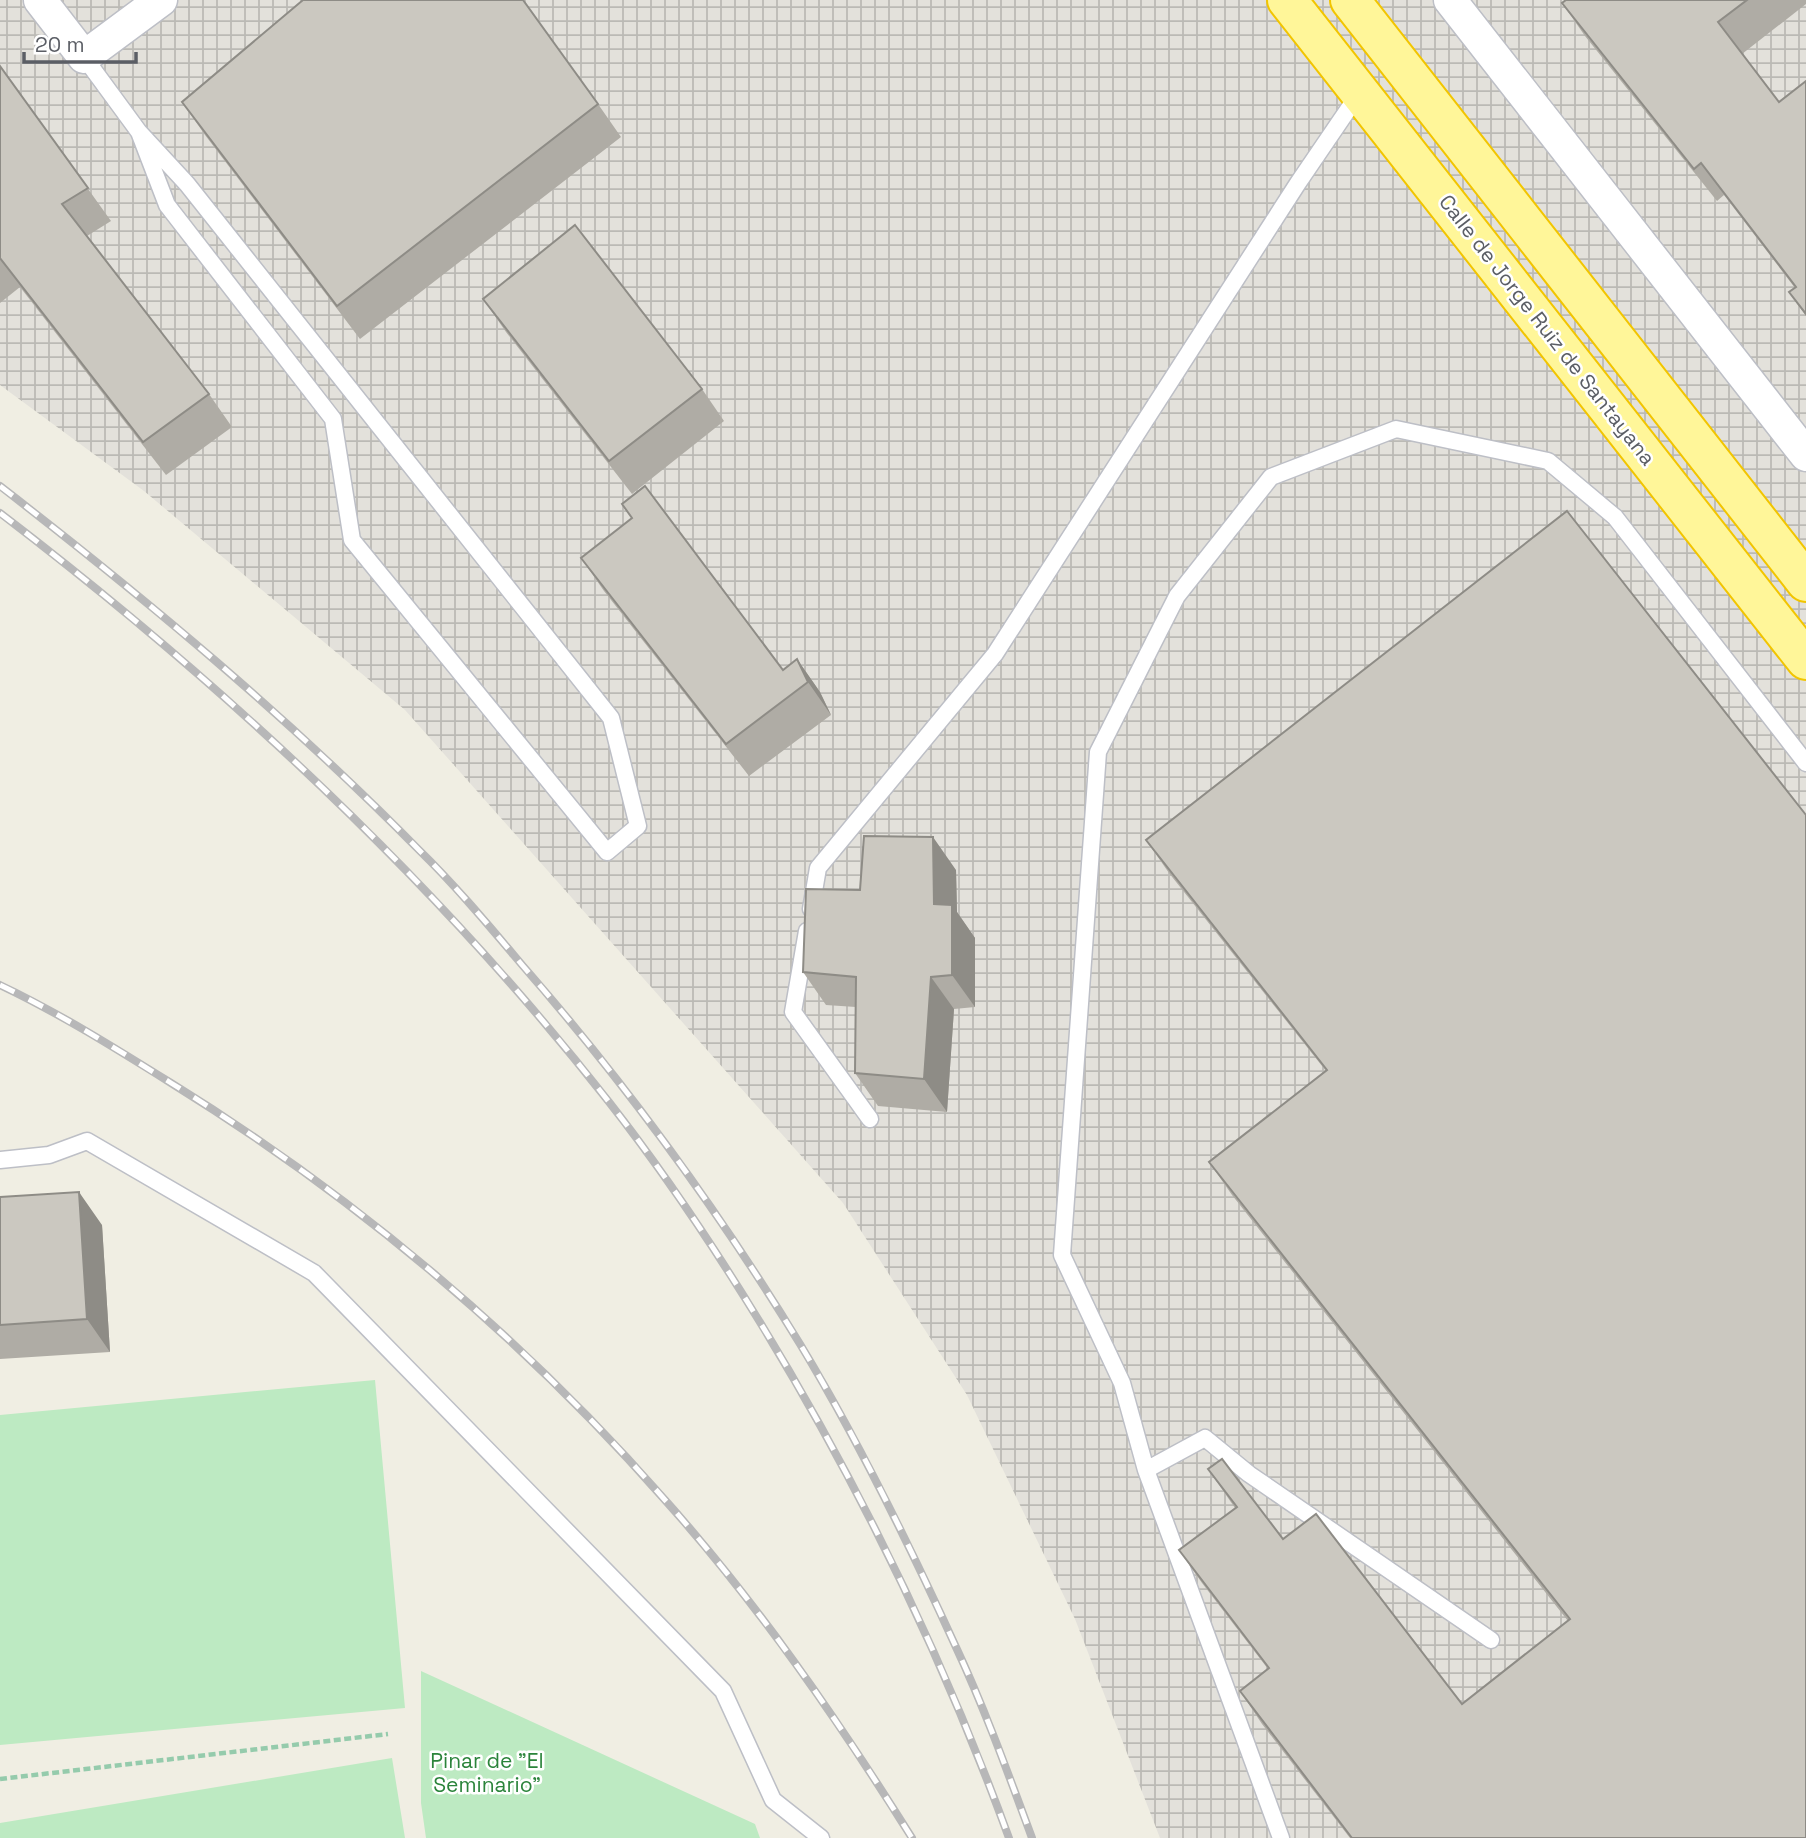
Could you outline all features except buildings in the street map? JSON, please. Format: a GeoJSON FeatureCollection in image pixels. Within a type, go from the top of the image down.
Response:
{"type":"FeatureCollection","features":[{"type":"Feature","properties":{"kind":"highway","name":"Calle de Jorge Ruiz de Santayana"},"geometry":{"type":"LineString","coordinates":[[1287,0],[1806,660]]}},
{"type":"Feature","properties":{"kind":"highway"},"geometry":{"type":"LineString","coordinates":[[1350,0],[1806,582]]}},
{"type":"Feature","properties":{"kind":"street"},"geometry":{"type":"LineString","coordinates":[[40,0],[84,57],[161,0]]}},
{"type":"Feature","properties":{"kind":"street"},"geometry":{"type":"LineString","coordinates":[[1450,0],[1806,455]]}},
{"type":"Feature","properties":{"kind":"lane"},"geometry":{"type":"LineString","coordinates":[[84,57],[139,132],[187,184],[611,718],[638,826],[607,852],[352,540],[333,419],[167,205],[139,132]]}},
{"type":"Feature","properties":{"kind":"lane"},"geometry":{"type":"LineString","coordinates":[[870,1119],[793,1012],[818,868],[995,654],[1298,183],[1360,92]]}},
{"type":"Feature","properties":{"kind":"lane"},"geometry":{"type":"LineString","coordinates":[[1281,1838],[1146,1470],[1122,1384],[1062,1255],[1098,752],[1177,596],[1271,477],[1396,429],[1548,461],[1615,517],[1806,763]]}},
{"type":"Feature","properties":{"kind":"lane"},"geometry":{"type":"LineString","coordinates":[[0,1160],[49,1155],[87,1141],[314,1273],[723,1691],[773,1800],[821,1838]]}},
{"type":"Feature","properties":{"kind":"lane"},"geometry":{"type":"LineString","coordinates":[[1146,1470],[1205,1438],[1249,1474],[1491,1640]]}},
{"type":"Feature","properties":{"kind":"path"},"geometry":{"type":"LineString","coordinates":[[0,1779],[388,1734]]}},
{"type":"Feature","properties":{"kind":"shaded area"},"geometry":{"type":"Polygon","coordinates":[[[0,0],[1806,0],[1806,1838],[1160,1838],[1075,1619],[967,1395],[843,1203],[405,710],[144,491],[0,385],[0,0]]]}},
{"type":"Feature","properties":{"kind":"green space"},"geometry":{"type":"Polygon","coordinates":[[[375,1380],[405,1708],[0,1745],[0,1415],[375,1380]]]}},
{"type":"Feature","properties":{"kind":"green space","name":"Pinar de \"El Seminario\""},"geometry":{"type":"Polygon","coordinates":[[[421,1671],[755,1824],[760,1838],[426,1838],[421,1803],[421,1671]]]}},
{"type":"Feature","properties":{"kind":"green space"},"geometry":{"type":"Polygon","coordinates":[[[392,1758],[405,1838],[0,1838],[0,1823],[392,1758]]]}},
{"type":"Feature","properties":{"kind":"railway"},"geometry":{"type":"LineString","coordinates":[[0,486],[216,661],[370,801],[472,907],[634,1102],[737,1245],[800,1344],[842,1417],[901,1530],[966,1668],[1032,1838]]}},
{"type":"Feature","properties":{"kind":"railway"},"geometry":{"type":"LineString","coordinates":[[0,513],[165,646],[323,788],[472,940],[542,1020],[629,1128],[723,1263],[831,1444],[897,1572],[927,1638],[1009,1838]]}},
{"type":"Feature","properties":{"kind":"railway"},"geometry":{"type":"LineString","coordinates":[[0,985],[87,1031],[239,1127],[305,1173],[433,1273],[554,1382],[665,1500],[765,1622],[826,1707],[912,1838]]}}]}
